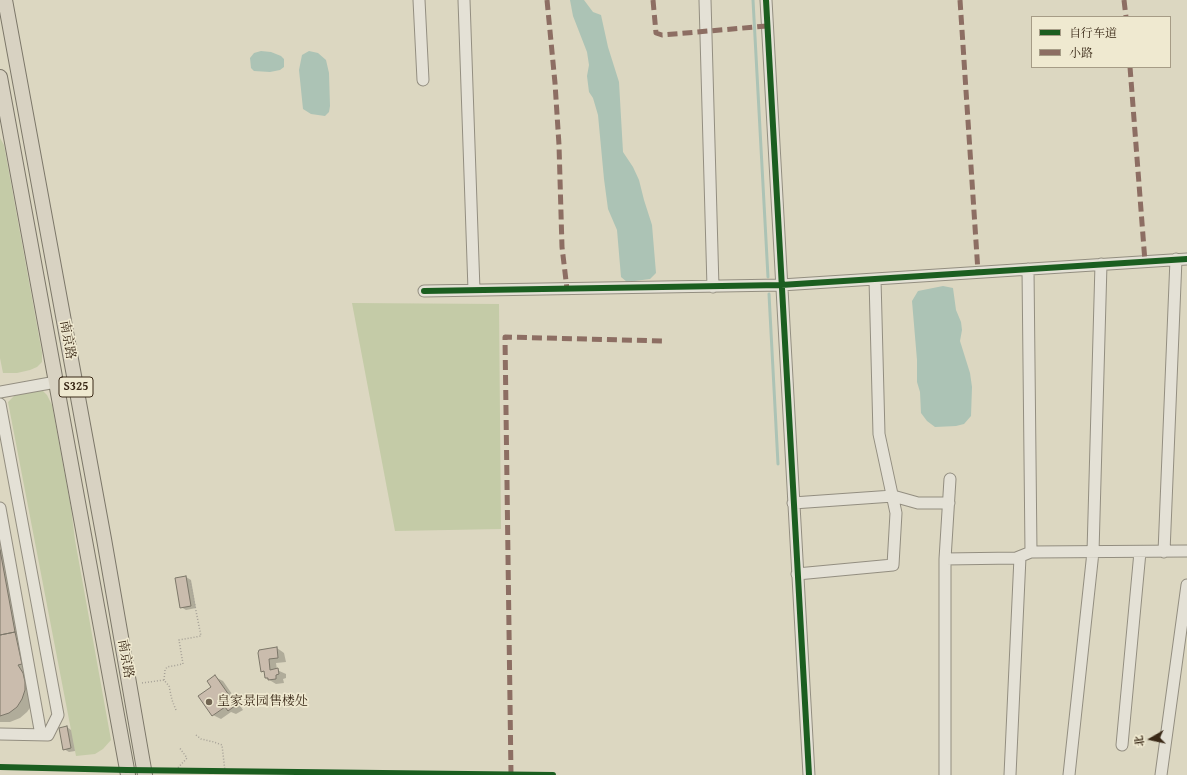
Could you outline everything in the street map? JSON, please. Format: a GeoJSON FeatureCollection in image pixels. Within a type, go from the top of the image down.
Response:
{"type":"FeatureCollection","features":[{"type":"Feature","properties":{"kind":"main road","name":"南京路"},"geometry":{"type":"LineString","coordinates":[[5,0],[104,539],[145,775]]}},
{"type":"Feature","properties":{"kind":"main road","name":"南京路"},"geometry":{"type":"LineString","coordinates":[[0,77],[3,111],[56,382],[128,775]]}},
{"type":"Feature","properties":{"kind":"street"},"geometry":{"type":"LineString","coordinates":[[419,0],[423,80]]}},
{"type":"Feature","properties":{"kind":"street"},"geometry":{"type":"LineString","coordinates":[[464,0],[474,290]]}},
{"type":"Feature","properties":{"kind":"street"},"geometry":{"type":"LineString","coordinates":[[705,0],[713,286]]}},
{"type":"Feature","properties":{"kind":"street"},"geometry":{"type":"LineString","coordinates":[[766,0],[808,775]]}},
{"type":"Feature","properties":{"kind":"street"},"geometry":{"type":"LineString","coordinates":[[424,291],[781,285],[1182,259],[1164,552]]}},
{"type":"Feature","properties":{"kind":"street"},"geometry":{"type":"LineString","coordinates":[[1069,775],[1093,552],[1101,264]]}},
{"type":"Feature","properties":{"kind":"street"},"geometry":{"type":"LineString","coordinates":[[1010,775],[1026,554],[1028,269]]}},
{"type":"Feature","properties":{"kind":"street"},"geometry":{"type":"LineString","coordinates":[[797,574],[893,565],[896,513],[879,434],[875,279]]}},
{"type":"Feature","properties":{"kind":"street"},"geometry":{"type":"LineString","coordinates":[[0,392],[56,382]]}},
{"type":"Feature","properties":{"kind":"street"},"geometry":{"type":"LineString","coordinates":[[0,404],[58,714],[48,735],[0,734]]}},
{"type":"Feature","properties":{"kind":"street"},"geometry":{"type":"LineString","coordinates":[[945,775],[945,558],[950,479]]}},
{"type":"Feature","properties":{"kind":"street"},"geometry":{"type":"LineString","coordinates":[[793,503],[893,496],[918,503],[949,503]]}},
{"type":"Feature","properties":{"kind":"street"},"geometry":{"type":"LineString","coordinates":[[0,508],[2,531],[41,735]]}},
{"type":"Feature","properties":{"kind":"street"},"geometry":{"type":"LineString","coordinates":[[2,531],[23,528]]}},
{"type":"Feature","properties":{"kind":"street"},"geometry":{"type":"LineString","coordinates":[[945,558],[1016,558],[1026,554],[1187,551]]}},
{"type":"Feature","properties":{"kind":"street"},"geometry":{"type":"LineString","coordinates":[[1122,745],[1140,552]]}},
{"type":"Feature","properties":{"kind":"street"},"geometry":{"type":"LineString","coordinates":[[1161,775],[1187,584]]}},
{"type":"Feature","properties":{"kind":"path"},"geometry":{"type":"LineString","coordinates":[[164,680],[167,668],[183,664],[179,640],[201,636],[190,581]]}},
{"type":"Feature","properties":{"kind":"path"},"geometry":{"type":"LineString","coordinates":[[129,685],[164,680]]}},
{"type":"Feature","properties":{"kind":"path"},"geometry":{"type":"LineString","coordinates":[[164,680],[168,683],[176,710]]}},
{"type":"Feature","properties":{"kind":"path"},"geometry":{"type":"LineString","coordinates":[[196,735],[201,739],[222,745],[225,771]]}},
{"type":"Feature","properties":{"kind":"path"},"geometry":{"type":"LineString","coordinates":[[173,770],[187,758],[179,747]]}},
{"type":"Feature","properties":{"kind":"path"},"geometry":{"type":"LineString","coordinates":[[173,770],[183,770]]}},
{"type":"Feature","properties":{"kind":"path"},"geometry":{"type":"LineString","coordinates":[[218,771],[233,771]]}},
{"type":"Feature","properties":{"kind":"green space"},"geometry":{"type":"Polygon","coordinates":[[[0,138],[4,145],[42,353],[42,362],[37,367],[17,373],[3,373],[0,358],[0,138]]]}},
{"type":"Feature","properties":{"kind":"green space"},"geometry":{"type":"Polygon","coordinates":[[[352,303],[499,304],[501,529],[395,531],[352,303]]]}},
{"type":"Feature","properties":{"kind":"green space"},"geometry":{"type":"Polygon","coordinates":[[[35,389],[42,390],[47,395],[52,405],[111,740],[103,749],[95,754],[76,756],[8,402],[15,395],[21,392],[35,389]]]}},
{"type":"Feature","properties":{"kind":"shaded area"},"geometry":{"type":"Polygon","coordinates":[[[570,0],[584,0],[593,12],[601,15],[608,47],[619,82],[623,152],[633,167],[639,180],[652,225],[656,273],[650,279],[627,282],[621,277],[617,230],[608,209],[598,115],[593,98],[589,92],[587,76],[589,65],[587,52],[573,16],[570,0]]]}},
{"type":"Feature","properties":{"kind":"shaded area"},"geometry":{"type":"Polygon","coordinates":[[[261,51],[271,52],[281,56],[284,59],[284,67],[280,70],[270,72],[254,71],[251,68],[250,58],[254,53],[261,51]]]}},
{"type":"Feature","properties":{"kind":"shaded area"},"geometry":{"type":"Polygon","coordinates":[[[309,51],[318,53],[326,60],[329,73],[330,106],[329,112],[325,116],[311,114],[303,109],[299,70],[302,55],[309,51]]]}},
{"type":"Feature","properties":{"kind":"shaded area"},"geometry":{"type":"Polygon","coordinates":[[[943,286],[953,288],[956,310],[961,322],[962,330],[960,341],[970,373],[972,387],[971,416],[964,424],[935,427],[927,421],[921,413],[920,392],[917,382],[917,360],[912,301],[918,291],[943,286]]]}},
{"type":"Feature","properties":{"kind":"building"},"geometry":{"type":"Polygon","coordinates":[[[0,550],[15,632],[0,635],[0,550]]]}},
{"type":"Feature","properties":{"kind":"building"},"geometry":{"type":"Polygon","coordinates":[[[186,576],[191,606],[180,608],[175,578],[186,576]]]}},
{"type":"Feature","properties":{"kind":"building"},"geometry":{"type":"Polygon","coordinates":[[[15,632],[22,664],[18,665],[23,673],[25,690],[17,707],[9,713],[0,716],[0,635],[15,632]]]}},
{"type":"Feature","properties":{"kind":"building"},"geometry":{"type":"Polygon","coordinates":[[[277,647],[278,658],[269,659],[270,670],[278,668],[279,674],[276,675],[276,679],[268,680],[268,678],[265,678],[264,671],[261,672],[258,653],[259,650],[277,647]]]}},
{"type":"Feature","properties":{"kind":"building"},"geometry":{"type":"Polygon","coordinates":[[[215,675],[236,705],[228,711],[225,707],[212,716],[198,696],[211,687],[207,681],[215,675]]]}},
{"type":"Feature","properties":{"kind":"building"},"geometry":{"type":"Polygon","coordinates":[[[67,726],[71,748],[63,750],[59,728],[67,726]]]}},
{"type":"Feature","properties":{"kind":"waterway"},"geometry":{"type":"LineString","coordinates":[[753,0],[768,277]]}},
{"type":"Feature","properties":{"kind":"waterway"},"geometry":{"type":"LineString","coordinates":[[769,294],[778,464]]}},
{"type":"Feature","properties":{"kind":"marked path"},"geometry":{"type":"LineString","coordinates":[[547,0],[555,83],[559,145],[562,247],[567,289]]}},
{"type":"Feature","properties":{"kind":"marked path"},"geometry":{"type":"LineString","coordinates":[[653,0],[656,33],[662,35],[767,26]]}},
{"type":"Feature","properties":{"kind":"marked path"},"geometry":{"type":"LineString","coordinates":[[960,0],[978,272]]}},
{"type":"Feature","properties":{"kind":"marked path"},"geometry":{"type":"LineString","coordinates":[[1124,0],[1126,16]]}},
{"type":"Feature","properties":{"kind":"marked path"},"geometry":{"type":"LineString","coordinates":[[1130,68],[1145,262]]}},
{"type":"Feature","properties":{"kind":"marked path"},"geometry":{"type":"LineString","coordinates":[[511,775],[505,337],[664,341]]}},
{"type":"Feature","properties":{"kind":"cycle path"},"geometry":{"type":"LineString","coordinates":[[766,0],[809,775]]}},
{"type":"Feature","properties":{"kind":"cycle path"},"geometry":{"type":"LineString","coordinates":[[424,291],[781,285],[1187,259]]}},
{"type":"Feature","properties":{"kind":"cycle path"},"geometry":{"type":"LineString","coordinates":[[0,767],[553,775]]}},
{"type":"Feature","properties":{"kind":"place","name":"皇家景园售楼处"},"geometry":{"type":"Point","coordinates":[209,702]}}]}
